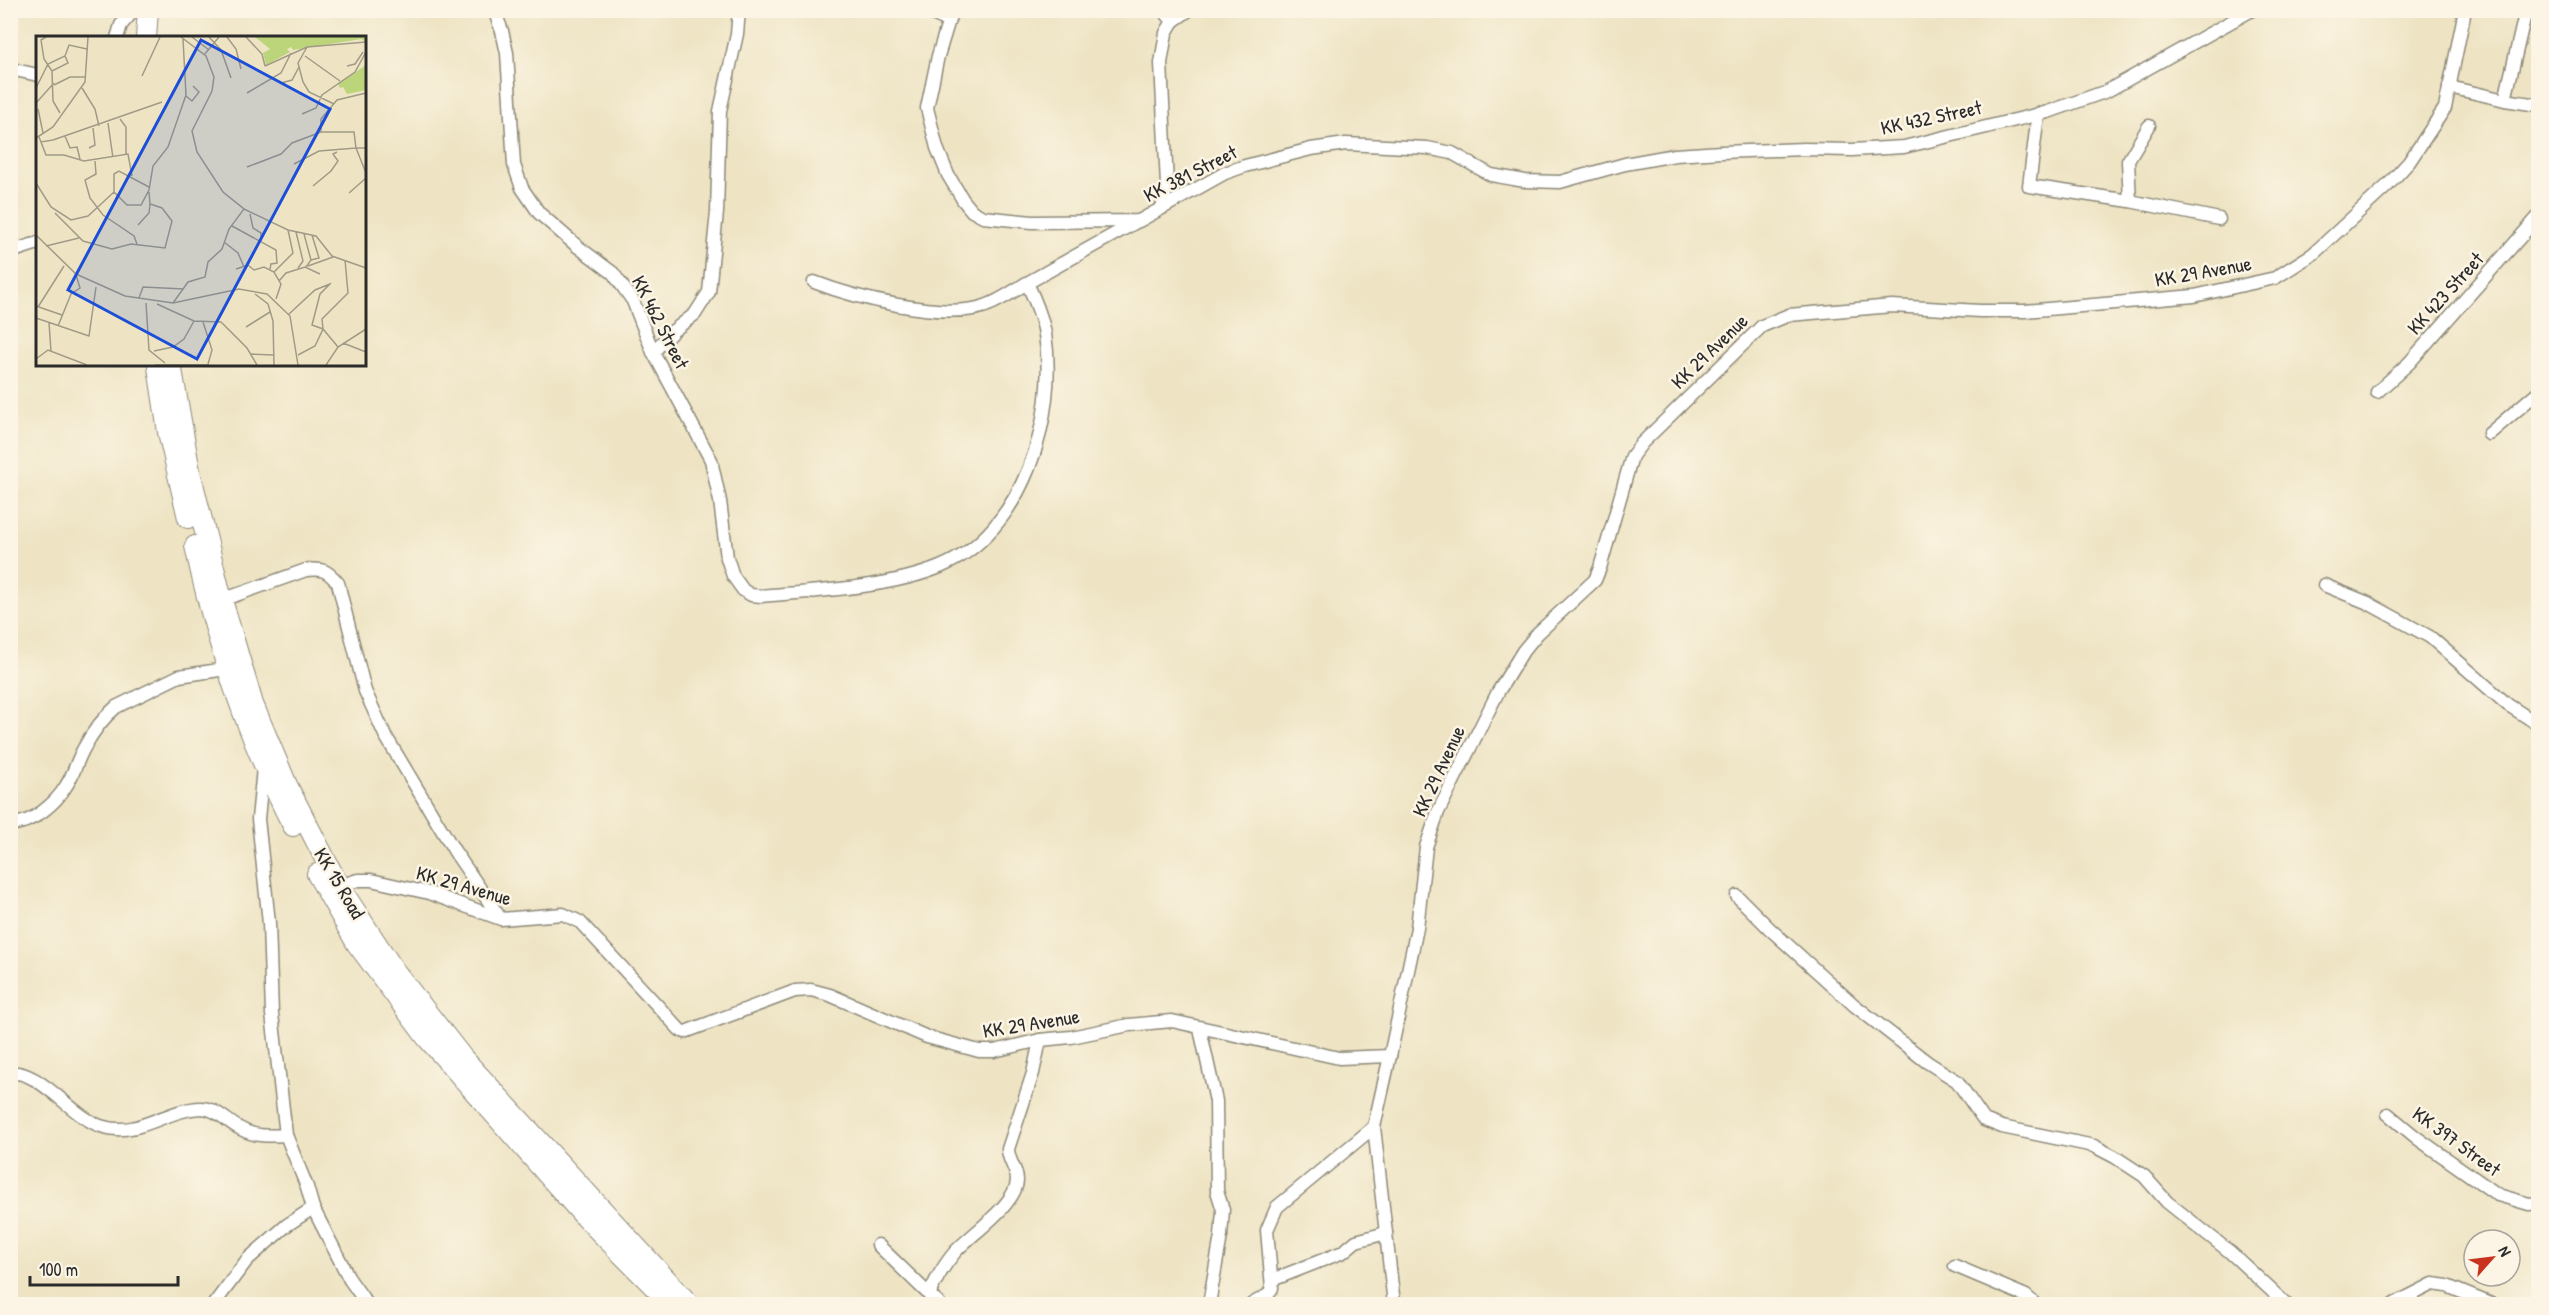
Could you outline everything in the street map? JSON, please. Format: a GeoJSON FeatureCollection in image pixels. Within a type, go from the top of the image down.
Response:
{"type":"FeatureCollection","features":[{"type":"Feature","properties":{"kind":"highway"},"geometry":{"type":"LineString","coordinates":[[146,36],[148,10]]}},
{"type":"Feature","properties":{"kind":"highway"},"geometry":{"type":"LineString","coordinates":[[159,36],[161,10]]}},
{"type":"Feature","properties":{"kind":"highway","name":"KK 15 Road"},"geometry":{"type":"LineString","coordinates":[[157,366],[180,489],[215,602],[253,704],[292,795],[339,886],[394,970],[462,1057],[689,1305]]}},
{"type":"Feature","properties":{"kind":"highway","name":"KK 15 Road"},"geometry":{"type":"LineString","coordinates":[[171,366],[226,669],[263,766],[332,903],[357,944],[427,1038],[582,1214],[647,1278],[670,1305]]}},
{"type":"Feature","properties":{"kind":"street"},"geometry":{"type":"LineString","coordinates":[[118,36],[121,25],[134,10]]}},
{"type":"Feature","properties":{"kind":"street","name":"KK 462 Street"},"geometry":{"type":"LineString","coordinates":[[494,10],[507,53],[514,165],[522,188],[539,213],[622,283],[633,301],[653,352],[711,460],[720,501],[727,558],[733,576],[743,590],[751,595],[761,596],[858,586],[915,575],[954,560],[991,529],[1008,509],[1031,466],[1046,400],[1048,362],[1045,334],[1039,307],[1027,283]]}},
{"type":"Feature","properties":{"kind":"street"},"geometry":{"type":"LineString","coordinates":[[653,352],[673,331],[695,314],[709,292],[717,212],[720,111],[737,34],[738,10]]}},
{"type":"Feature","properties":{"kind":"street"},"geometry":{"type":"LineString","coordinates":[[923,10],[950,16]]}},
{"type":"Feature","properties":{"kind":"street"},"geometry":{"type":"LineString","coordinates":[[1163,10],[1173,21]]}},
{"type":"Feature","properties":{"kind":"street"},"geometry":{"type":"LineString","coordinates":[[1162,208],[1167,185],[1161,63],[1166,33],[1173,21],[1189,10]]}},
{"type":"Feature","properties":{"kind":"street","name":"KK 432 Street"},"geometry":{"type":"LineString","coordinates":[[1560,182],[1625,164],[1675,156],[1721,152],[1904,147],[2038,114],[2107,91],[2252,10]]}},
{"type":"Feature","properties":{"kind":"street","name":"KK 29 Avenue"},"geometry":{"type":"LineString","coordinates":[[339,886],[358,880],[371,880],[429,893],[501,919],[563,914],[572,916],[680,1030],[685,1032],[691,1032],[795,991],[811,990],[830,995],[927,1036],[969,1050],[994,1051],[1040,1040],[1172,1021],[1339,1058],[1390,1056],[1417,928],[1426,847],[1438,812],[1483,721],[1523,651],[1595,580],[1632,456],[1642,443],[1762,326],[1789,315],[1881,307],[2025,311],[2183,297],[2275,278],[2313,254],[2388,185],[2409,162],[2445,108],[2465,10]]}},
{"type":"Feature","properties":{"kind":"street"},"geometry":{"type":"LineString","coordinates":[[2505,100],[2526,10]]}},
{"type":"Feature","properties":{"kind":"street","name":"KK 381 Street"},"geometry":{"type":"LineString","coordinates":[[950,16],[929,96],[929,122],[948,175],[972,211],[983,217],[1006,221],[1139,221],[1245,166],[1311,149],[1346,144],[1427,148],[1452,153],[1491,175],[1525,181],[1560,182]]}},
{"type":"Feature","properties":{"kind":"street"},"geometry":{"type":"LineString","coordinates":[[10,65],[15,70],[36,75]]}},
{"type":"Feature","properties":{"kind":"street"},"geometry":{"type":"LineString","coordinates":[[2449,87],[2538,105]]}},
{"type":"Feature","properties":{"kind":"street"},"geometry":{"type":"LineString","coordinates":[[2038,114],[2029,186],[2130,201],[2219,219]]}},
{"type":"Feature","properties":{"kind":"street"},"geometry":{"type":"LineString","coordinates":[[2130,201],[2128,161],[2149,126]]}},
{"type":"Feature","properties":{"kind":"street","name":"KK 423 Street"},"geometry":{"type":"LineString","coordinates":[[2377,392],[2409,363],[2538,217]]}},
{"type":"Feature","properties":{"kind":"street"},"geometry":{"type":"LineString","coordinates":[[814,282],[833,290],[886,302],[956,310],[985,307],[1139,221]]}},
{"type":"Feature","properties":{"kind":"street"},"geometry":{"type":"LineString","coordinates":[[10,252],[36,244]]}},
{"type":"Feature","properties":{"kind":"street"},"geometry":{"type":"LineString","coordinates":[[2489,434],[2538,392]]}},
{"type":"Feature","properties":{"kind":"street"},"geometry":{"type":"LineString","coordinates":[[215,602],[306,570],[320,568],[328,571],[338,583],[365,690],[386,735],[455,852],[501,919]]}},
{"type":"Feature","properties":{"kind":"street"},"geometry":{"type":"LineString","coordinates":[[2324,585],[2368,603],[2430,637],[2508,705],[2538,724]]}},
{"type":"Feature","properties":{"kind":"street"},"geometry":{"type":"LineString","coordinates":[[10,824],[26,822],[52,803],[65,788],[88,741],[107,715],[116,707],[179,676],[226,669]]}},
{"type":"Feature","properties":{"kind":"street"},"geometry":{"type":"LineString","coordinates":[[263,766],[258,819],[269,923],[272,1014],[286,1135],[313,1208],[350,1280],[366,1305]]}},
{"type":"Feature","properties":{"kind":"street"},"geometry":{"type":"LineString","coordinates":[[1737,896],[1854,1005],[1957,1082],[1984,1120],[2002,1127],[2094,1146],[2115,1156],[2144,1176],[2167,1202],[2230,1252],[2286,1305]]}},
{"type":"Feature","properties":{"kind":"street"},"geometry":{"type":"LineString","coordinates":[[1200,1029],[1216,1101],[1217,1191],[1223,1210],[1221,1236],[1209,1305]]}},
{"type":"Feature","properties":{"kind":"street"},"geometry":{"type":"LineString","coordinates":[[928,1295],[937,1275],[955,1252],[980,1227],[1005,1208],[1015,1187],[1017,1181],[1008,1158],[1008,1149],[1033,1073],[1040,1040]]}},
{"type":"Feature","properties":{"kind":"street"},"geometry":{"type":"LineString","coordinates":[[1390,1056],[1374,1127],[1394,1305]]}},
{"type":"Feature","properties":{"kind":"street"},"geometry":{"type":"LineString","coordinates":[[10,1073],[25,1074],[87,1120],[103,1127],[133,1130],[177,1113],[204,1108],[251,1134],[286,1135]]}},
{"type":"Feature","properties":{"kind":"street","name":"KK 397 Street"},"geometry":{"type":"LineString","coordinates":[[2388,1114],[2417,1138],[2498,1195],[2529,1204],[2538,1203]]}},
{"type":"Feature","properties":{"kind":"street"},"geometry":{"type":"LineString","coordinates":[[1252,1305],[1268,1295],[1272,1288],[1267,1230],[1277,1207],[1374,1127]]}},
{"type":"Feature","properties":{"kind":"street"},"geometry":{"type":"LineString","coordinates":[[214,1305],[247,1260],[287,1225],[313,1208]]}},
{"type":"Feature","properties":{"kind":"street"},"geometry":{"type":"LineString","coordinates":[[1272,1280],[1343,1252],[1356,1241],[1386,1233]]}},
{"type":"Feature","properties":{"kind":"street"},"geometry":{"type":"LineString","coordinates":[[878,1245],[939,1305]]}},
{"type":"Feature","properties":{"kind":"street"},"geometry":{"type":"LineString","coordinates":[[1956,1266],[2026,1296],[2035,1305]]}},
{"type":"Feature","properties":{"kind":"street"},"geometry":{"type":"LineString","coordinates":[[2394,1305],[2433,1284],[2447,1286],[2492,1305]]}}]}
